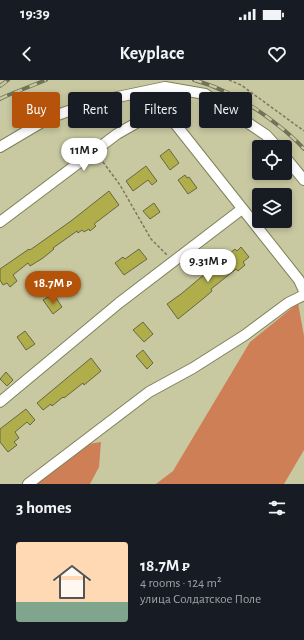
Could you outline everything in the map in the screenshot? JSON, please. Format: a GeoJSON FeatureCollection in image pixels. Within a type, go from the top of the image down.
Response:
{"type":"FeatureCollection","features":[{"type":"Feature","properties":{"kind":"street"},"geometry":{"type":"LineString","coordinates":[[0,147],[49,118],[94,102],[165,87],[205,94],[266,135],[270,140]]}},
{"type":"Feature","properties":{"kind":"street"},"geometry":{"type":"LineString","coordinates":[[0,222],[117,134],[152,114],[168,116],[298,280],[304,291]]}},
{"type":"Feature","properties":{"kind":"street"},"geometry":{"type":"LineString","coordinates":[[292,165],[304,180]]}},
{"type":"Feature","properties":{"kind":"street"},"geometry":{"type":"LineString","coordinates":[[0,402],[119,303],[242,209]]}},
{"type":"Feature","properties":{"kind":"street"},"geometry":{"type":"LineString","coordinates":[[28,484],[149,392],[193,368],[245,335],[288,303],[304,295]]}},
{"type":"Feature","properties":{"kind":"path"},"geometry":{"type":"LineString","coordinates":[[229,80],[241,85],[304,131]]}},
{"type":"Feature","properties":{"kind":"path"},"geometry":{"type":"LineString","coordinates":[[95,151],[120,185],[151,239],[174,262]]}},
{"type":"Feature","properties":{"kind":"shaded area"},"geometry":{"type":"Polygon","coordinates":[[[298,303],[304,336],[304,450],[284,484],[156,484],[173,471],[250,342],[298,303]]]}},
{"type":"Feature","properties":{"kind":"shaded area"},"geometry":{"type":"Polygon","coordinates":[[[101,442],[99,467],[90,484],[28,484],[76,446],[101,442]]]}},
{"type":"Feature","properties":{"kind":"building"},"geometry":{"type":"Polygon","coordinates":[[[169,149],[179,163],[170,170],[160,156],[169,149]]]}},
{"type":"Feature","properties":{"kind":"building"},"geometry":{"type":"Polygon","coordinates":[[[146,166],[157,181],[152,185],[148,180],[133,191],[126,181],[146,166]]]}},
{"type":"Feature","properties":{"kind":"building"},"geometry":{"type":"Polygon","coordinates":[[[185,175],[187,178],[189,177],[197,188],[188,194],[178,180],[185,175]]]}},
{"type":"Feature","properties":{"kind":"building"},"geometry":{"type":"Polygon","coordinates":[[[109,191],[119,205],[94,224],[96,226],[90,231],[89,229],[84,232],[82,230],[78,233],[77,231],[53,248],[54,249],[43,258],[30,266],[28,263],[13,275],[17,281],[10,287],[7,283],[3,285],[0,280],[0,269],[71,221],[109,191]]]}},
{"type":"Feature","properties":{"kind":"building"},"geometry":{"type":"Polygon","coordinates":[[[154,203],[160,212],[150,219],[143,211],[154,203]]]}},
{"type":"Feature","properties":{"kind":"building"},"geometry":{"type":"Polygon","coordinates":[[[241,247],[249,257],[243,262],[245,265],[238,271],[236,269],[211,289],[212,291],[178,319],[167,304],[235,249],[237,251],[241,247]]]}},
{"type":"Feature","properties":{"kind":"building"},"geometry":{"type":"Polygon","coordinates":[[[139,249],[147,259],[124,275],[115,263],[123,257],[125,259],[139,249]]]}},
{"type":"Feature","properties":{"kind":"building"},"geometry":{"type":"Polygon","coordinates":[[[48,297],[52,301],[56,298],[62,307],[53,314],[43,300],[48,297]]]}},
{"type":"Feature","properties":{"kind":"building"},"geometry":{"type":"Polygon","coordinates":[[[143,322],[153,334],[144,342],[133,330],[143,322]]]}},
{"type":"Feature","properties":{"kind":"building"},"geometry":{"type":"Polygon","coordinates":[[[25,331],[35,344],[26,350],[17,337],[25,331]]]}},
{"type":"Feature","properties":{"kind":"building"},"geometry":{"type":"Polygon","coordinates":[[[143,350],[153,363],[147,369],[136,356],[143,350]]]}},
{"type":"Feature","properties":{"kind":"building"},"geometry":{"type":"Polygon","coordinates":[[[91,358],[101,371],[84,385],[83,383],[64,398],[63,397],[52,406],[51,404],[43,410],[37,403],[91,358]]]}},
{"type":"Feature","properties":{"kind":"building"},"geometry":{"type":"Polygon","coordinates":[[[6,372],[13,380],[7,386],[0,379],[6,372]]]}},
{"type":"Feature","properties":{"kind":"building"},"geometry":{"type":"Polygon","coordinates":[[[26,409],[35,420],[30,425],[27,422],[15,432],[19,438],[14,442],[17,445],[8,452],[0,442],[0,429],[26,409]]]}},
{"type":"Feature","properties":{"kind":"railway"},"geometry":{"type":"LineString","coordinates":[[0,86],[8,80]]}},
{"type":"Feature","properties":{"kind":"railway"},"geometry":{"type":"LineString","coordinates":[[0,99],[46,80]]}},
{"type":"Feature","properties":{"kind":"railway"},"geometry":{"type":"LineString","coordinates":[[194,80],[207,84],[242,100],[284,130],[304,149]]}}]}
